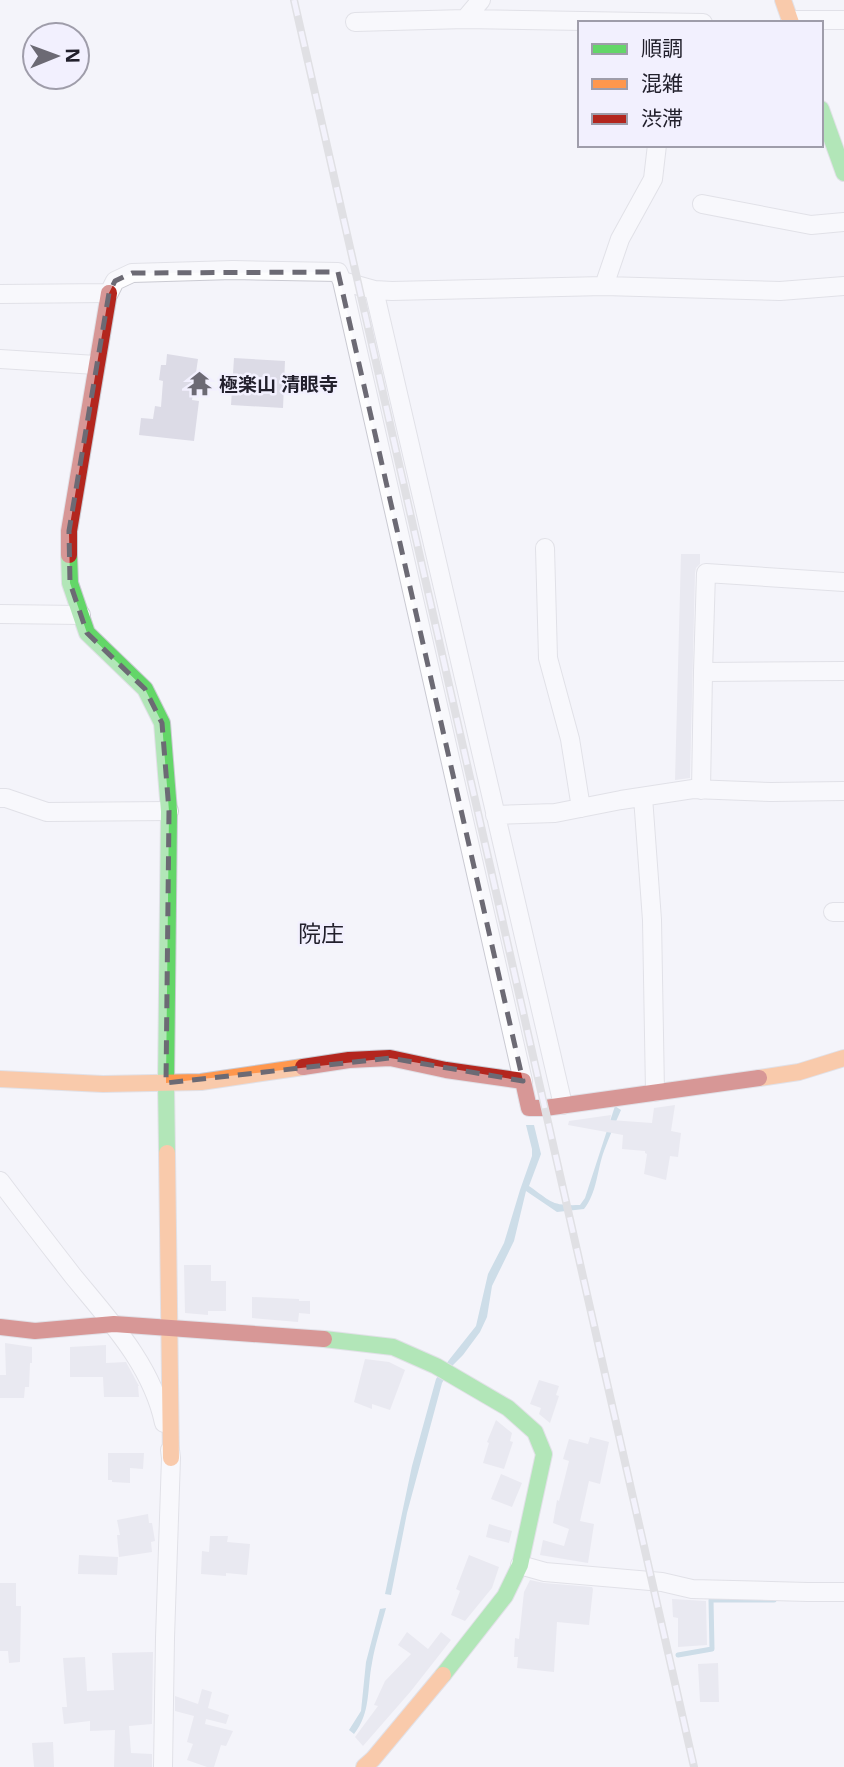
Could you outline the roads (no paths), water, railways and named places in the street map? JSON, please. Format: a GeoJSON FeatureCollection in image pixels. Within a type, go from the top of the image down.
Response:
{"type":"FeatureCollection","features":[{"type":"Feature","properties":{"kind":"main road"},"geometry":{"type":"LineString","coordinates":[[783,0],[790,21]]}},
{"type":"Feature","properties":{"kind":"main road"},"geometry":{"type":"LineString","coordinates":[[823,115],[844,173]]}},
{"type":"Feature","properties":{"kind":"main road"},"geometry":{"type":"LineString","coordinates":[[109,292],[69,531],[70,583],[87,633],[145,690],[162,723],[169,811],[166,1083],[171,1458]]}},
{"type":"Feature","properties":{"kind":"main road"},"geometry":{"type":"LineString","coordinates":[[0,1079],[103,1084],[201,1082],[349,1060],[390,1058],[446,1070],[523,1081],[529,1108],[799,1072],[844,1058]]}},
{"type":"Feature","properties":{"kind":"main road"},"geometry":{"type":"LineString","coordinates":[[0,1327],[35,1331],[114,1324],[393,1347],[455,1376],[508,1408],[535,1432],[544,1454],[520,1565],[505,1596],[423,1700],[364,1767]]}},
{"type":"Feature","properties":{"kind":"street"},"geometry":{"type":"LineString","coordinates":[[465,19],[481,0]]}},
{"type":"Feature","properties":{"kind":"street"},"geometry":{"type":"LineString","coordinates":[[355,22],[465,19],[602,21]]}},
{"type":"Feature","properties":{"kind":"street"},"geometry":{"type":"LineString","coordinates":[[790,21],[844,20]]}},
{"type":"Feature","properties":{"kind":"street"},"geometry":{"type":"LineString","coordinates":[[604,286],[620,239],[653,179],[657,147]]}},
{"type":"Feature","properties":{"kind":"street"},"geometry":{"type":"LineString","coordinates":[[702,204],[811,225],[844,222]]}},
{"type":"Feature","properties":{"kind":"street"},"geometry":{"type":"LineString","coordinates":[[0,294],[109,292],[115,281],[132,272],[338,272],[523,1081]]}},
{"type":"Feature","properties":{"kind":"street"},"geometry":{"type":"LineString","coordinates":[[342,281],[374,290],[392,291],[604,286],[780,291],[844,286]]}},
{"type":"Feature","properties":{"kind":"street"},"geometry":{"type":"LineString","coordinates":[[374,290],[563,1105]]}},
{"type":"Feature","properties":{"kind":"street"},"geometry":{"type":"LineString","coordinates":[[0,359],[96,365]]}},
{"type":"Feature","properties":{"kind":"street"},"geometry":{"type":"LineString","coordinates":[[545,548],[548,658],[570,739],[580,807]]}},
{"type":"Feature","properties":{"kind":"street"},"geometry":{"type":"LineString","coordinates":[[701,790],[706,573],[844,582]]}},
{"type":"Feature","properties":{"kind":"street"},"geometry":{"type":"LineString","coordinates":[[0,614],[81,615]]}},
{"type":"Feature","properties":{"kind":"street"},"geometry":{"type":"LineString","coordinates":[[703,672],[844,671]]}},
{"type":"Feature","properties":{"kind":"street"},"geometry":{"type":"LineString","coordinates":[[495,816],[555,813],[693,789],[844,791]]}},
{"type":"Feature","properties":{"kind":"street"},"geometry":{"type":"LineString","coordinates":[[643,797],[652,920],[655,1092]]}},
{"type":"Feature","properties":{"kind":"street"},"geometry":{"type":"LineString","coordinates":[[0,798],[47,812],[169,811]]}},
{"type":"Feature","properties":{"kind":"street"},"geometry":{"type":"LineString","coordinates":[[0,1181],[114,1324],[149,1379],[161,1410],[171,1458],[163,1767]]}},
{"type":"Feature","properties":{"kind":"street"},"geometry":{"type":"LineString","coordinates":[[520,1565],[545,1572],[662,1582],[692,1589],[844,1592]]}},
{"type":"Feature","properties":{"kind":"water"},"geometry":{"type":"Polygon","coordinates":[[[615,1106],[621,1110],[604,1151],[592,1196],[584,1209],[557,1212],[526,1191],[514,1241],[492,1286],[487,1317],[480,1332],[442,1383],[407,1513],[391,1595],[385,1594],[412,1466],[436,1379],[476,1326],[488,1274],[504,1243],[532,1156],[526,1125],[534,1125],[541,1154],[529,1186],[552,1202],[580,1205],[585,1198],[615,1106]]]}},
{"type":"Feature","properties":{"kind":"water"},"geometry":{"type":"Polygon","coordinates":[[[386,1608],[373,1656],[366,1709],[354,1734],[349,1730],[361,1711],[366,1662],[380,1609],[386,1608]]]}},
{"type":"Feature","properties":{"kind":"waterway"},"geometry":{"type":"LineString","coordinates":[[678,1655],[712,1649],[711,1600],[774,1600]]}},
{"type":"Feature","properties":{"kind":"railway"},"geometry":{"type":"LineString","coordinates":[[294,0],[694,1767]]}},
{"type":"Feature","properties":{"kind":"place","name":"極楽山 清眼寺"},"geometry":{"type":"Point","coordinates":[199,384]}},
{"type":"Feature","properties":{"kind":"district","name":"院庄"},"geometry":{"type":"Point","coordinates":[321,933]}}]}
